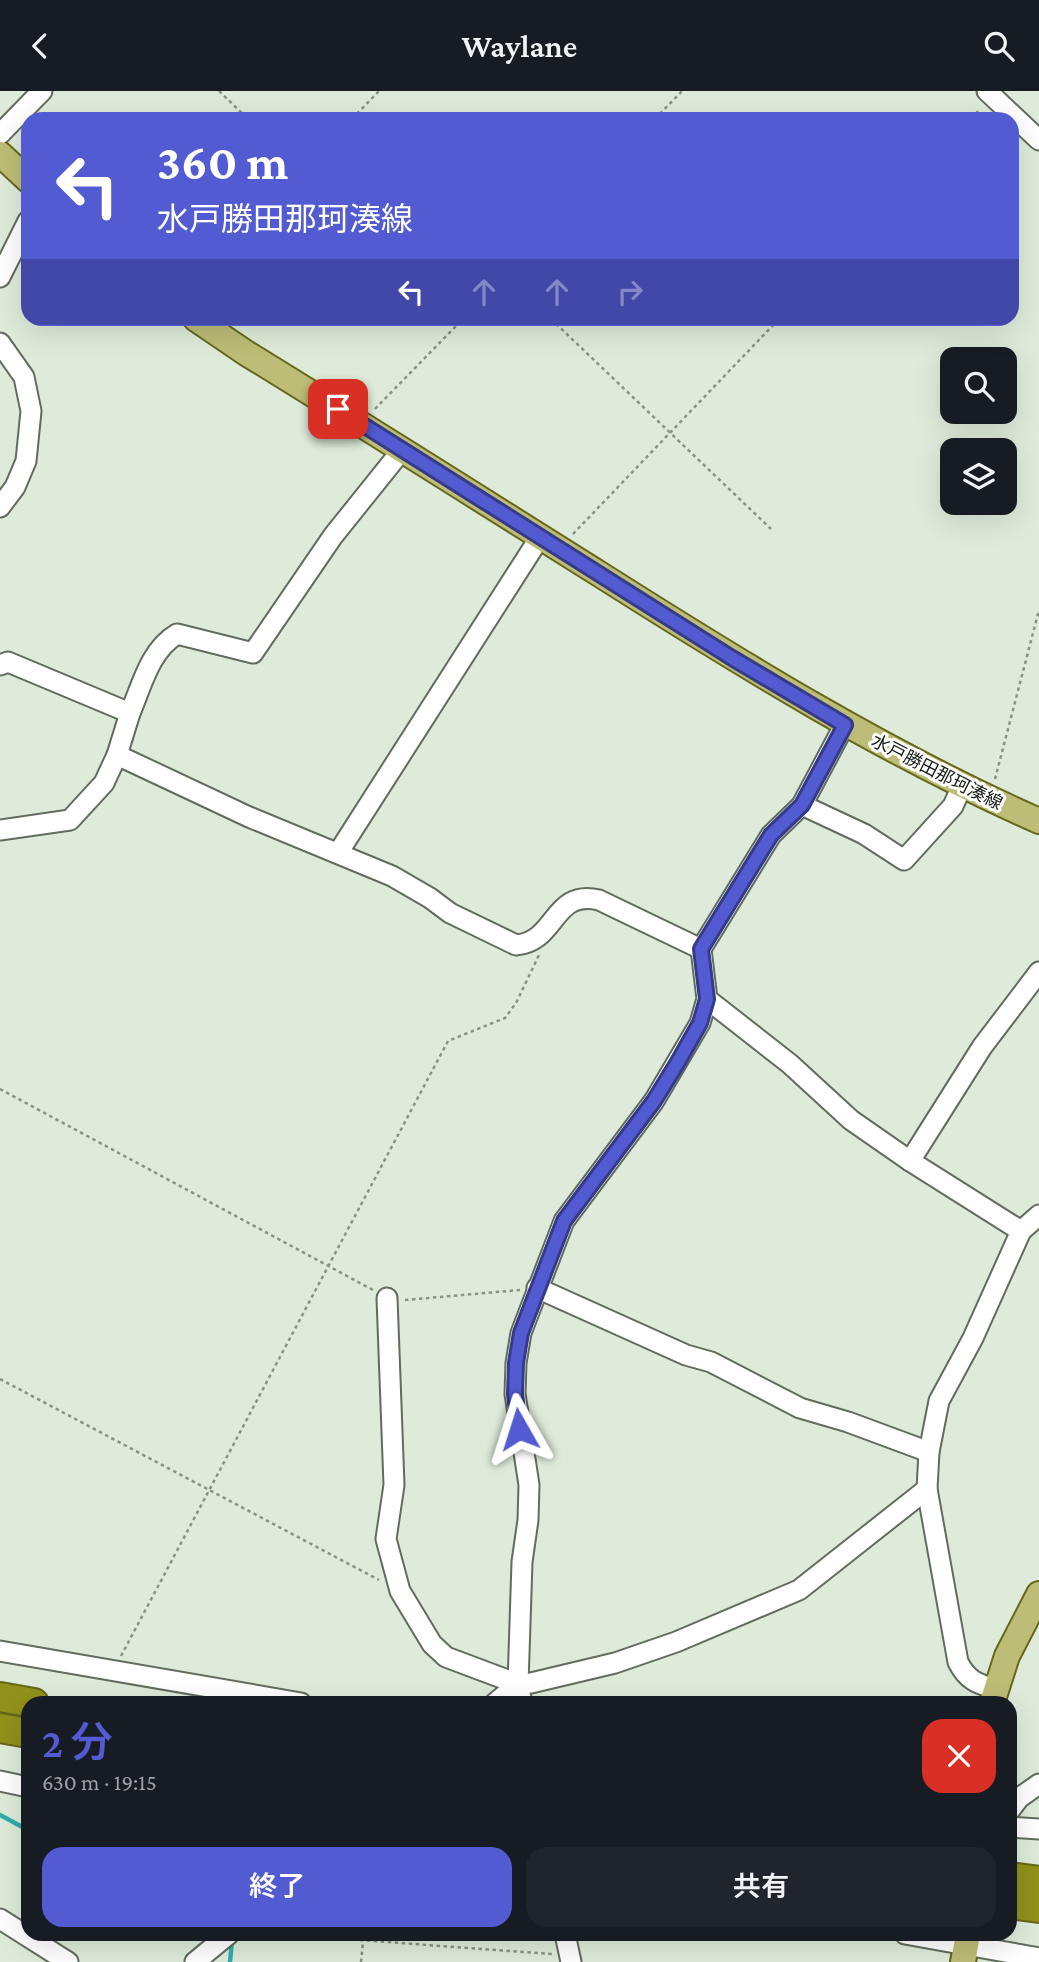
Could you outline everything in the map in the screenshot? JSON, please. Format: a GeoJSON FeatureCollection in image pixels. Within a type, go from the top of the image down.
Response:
{"type":"FeatureCollection","features":[{"type":"Feature","properties":{"kind":"highway"},"geometry":{"type":"LineString","coordinates":[[0,1697],[21,1701]]}},
{"type":"Feature","properties":{"kind":"highway"},"geometry":{"type":"LineString","coordinates":[[0,1728],[21,1732]]}},
{"type":"Feature","properties":{"kind":"highway"},"geometry":{"type":"LineString","coordinates":[[1017,1878],[1039,1881]]}},
{"type":"Feature","properties":{"kind":"highway"},"geometry":{"type":"LineString","coordinates":[[1017,1905],[1039,1909]]}},
{"type":"Feature","properties":{"kind":"main road"},"geometry":{"type":"LineString","coordinates":[[0,154],[21,174]]}},
{"type":"Feature","properties":{"kind":"main road","name":"水戸勝田那珂湊線"},"geometry":{"type":"LineString","coordinates":[[207,326],[743,665],[845,725],[990,800],[1039,821]]}},
{"type":"Feature","properties":{"kind":"main road"},"geometry":{"type":"LineString","coordinates":[[994,1696],[1007,1655],[1039,1594]]}},
{"type":"Feature","properties":{"kind":"street"},"geometry":{"type":"LineString","coordinates":[[21,112],[42,91]]}},
{"type":"Feature","properties":{"kind":"street"},"geometry":{"type":"LineString","coordinates":[[987,91],[1009,112]]}},
{"type":"Feature","properties":{"kind":"street"},"geometry":{"type":"LineString","coordinates":[[0,134],[21,112]]}},
{"type":"Feature","properties":{"kind":"street"},"geometry":{"type":"LineString","coordinates":[[1019,121],[1039,140]]}},
{"type":"Feature","properties":{"kind":"street"},"geometry":{"type":"LineString","coordinates":[[0,277],[21,235]]}},
{"type":"Feature","properties":{"kind":"street"},"geometry":{"type":"LineString","coordinates":[[0,343],[24,377],[31,411],[26,461],[15,487],[0,507]]}},
{"type":"Feature","properties":{"kind":"street"},"geometry":{"type":"LineString","coordinates":[[0,830],[70,820],[104,783],[156,652],[166,641],[177,634],[253,653],[332,536],[402,450]]}},
{"type":"Feature","properties":{"kind":"street"},"geometry":{"type":"LineString","coordinates":[[338,853],[549,543]]}},
{"type":"Feature","properties":{"kind":"street"},"geometry":{"type":"LineString","coordinates":[[0,665],[8,663],[130,713]]}},
{"type":"Feature","properties":{"kind":"street"},"geometry":{"type":"LineString","coordinates":[[520,1693],[522,1562],[528,1520],[529,1485],[515,1394],[521,1333],[564,1221],[654,1101],[700,1023],[707,999],[701,949],[771,835],[802,805],[845,725]]}},
{"type":"Feature","properties":{"kind":"street"},"geometry":{"type":"LineString","coordinates":[[117,755],[259,822],[392,876],[450,913],[516,945],[528,944],[538,938],[562,908],[573,900],[585,897],[701,949]]}},
{"type":"Feature","properties":{"kind":"street"},"geometry":{"type":"LineString","coordinates":[[802,805],[864,834],[904,860],[953,806],[962,786]]}},
{"type":"Feature","properties":{"kind":"street"},"geometry":{"type":"LineString","coordinates":[[910,1161],[982,1047],[1039,972]]}},
{"type":"Feature","properties":{"kind":"street"},"geometry":{"type":"LineString","coordinates":[[707,999],[790,1064],[852,1120],[910,1161],[1021,1231]]}},
{"type":"Feature","properties":{"kind":"street"},"geometry":{"type":"LineString","coordinates":[[994,1696],[964,1674],[958,1662],[927,1489],[929,1451],[939,1401],[973,1338],[1021,1231],[1039,1215]]}},
{"type":"Feature","properties":{"kind":"street"},"geometry":{"type":"LineString","coordinates":[[537,1289],[686,1355],[711,1362],[800,1408],[929,1451]]}},
{"type":"Feature","properties":{"kind":"street"},"geometry":{"type":"LineString","coordinates":[[387,1298],[394,1485],[386,1539],[400,1591],[432,1644],[446,1657],[520,1693]]}},
{"type":"Feature","properties":{"kind":"street"},"geometry":{"type":"LineString","coordinates":[[520,1693],[531,1683],[615,1663],[676,1642],[799,1590],[927,1489]]}},
{"type":"Feature","properties":{"kind":"street"},"geometry":{"type":"LineString","coordinates":[[0,1651],[260,1696]]}},
{"type":"Feature","properties":{"kind":"street"},"geometry":{"type":"LineString","coordinates":[[0,1781],[21,1786]]}},
{"type":"Feature","properties":{"kind":"street"},"geometry":{"type":"LineString","coordinates":[[1017,1801],[1039,1784]]}},
{"type":"Feature","properties":{"kind":"street"},"geometry":{"type":"LineString","coordinates":[[1017,1827],[1039,1829]]}},
{"type":"Feature","properties":{"kind":"street"},"geometry":{"type":"LineString","coordinates":[[0,1919],[21,1932]]}},
{"type":"Feature","properties":{"kind":"street"},"geometry":{"type":"LineString","coordinates":[[35,1941],[68,1962]]}},
{"type":"Feature","properties":{"kind":"street"},"geometry":{"type":"LineString","coordinates":[[195,1962],[220,1941]]}},
{"type":"Feature","properties":{"kind":"street"},"geometry":{"type":"LineString","coordinates":[[566,1941],[570,1959]]}},
{"type":"Feature","properties":{"kind":"street"},"geometry":{"type":"LineString","coordinates":[[938,1941],[1039,1958]]}},
{"type":"Feature","properties":{"kind":"path"},"geometry":{"type":"LineString","coordinates":[[219,91],[241,112]]}},
{"type":"Feature","properties":{"kind":"path"},"geometry":{"type":"LineString","coordinates":[[359,112],[379,91]]}},
{"type":"Feature","properties":{"kind":"path"},"geometry":{"type":"LineString","coordinates":[[662,112],[682,91]]}},
{"type":"Feature","properties":{"kind":"path"},"geometry":{"type":"LineString","coordinates":[[360,424],[456,326]]}},
{"type":"Feature","properties":{"kind":"path"},"geometry":{"type":"LineString","coordinates":[[558,326],[771,529]]}},
{"type":"Feature","properties":{"kind":"path"},"geometry":{"type":"LineString","coordinates":[[549,543],[671,431],[772,326]]}},
{"type":"Feature","properties":{"kind":"path"},"geometry":{"type":"LineString","coordinates":[[990,800],[1039,610]]}},
{"type":"Feature","properties":{"kind":"path"},"geometry":{"type":"LineString","coordinates":[[113,1671],[448,1041],[505,1018],[516,1003],[539,957],[538,938]]}},
{"type":"Feature","properties":{"kind":"path"},"geometry":{"type":"LineString","coordinates":[[0,1089],[387,1298],[403,1300],[537,1289]]}},
{"type":"Feature","properties":{"kind":"path"},"geometry":{"type":"LineString","coordinates":[[0,1379],[400,1591]]}},
{"type":"Feature","properties":{"kind":"path"},"geometry":{"type":"LineString","coordinates":[[352,1941],[570,1959]]}},
{"type":"Feature","properties":{"kind":"path"},"geometry":{"type":"LineString","coordinates":[[361,1962],[363,1942]]}},
{"type":"Feature","properties":{"kind":"waterway"},"geometry":{"type":"LineString","coordinates":[[0,1815],[21,1826]]}},
{"type":"Feature","properties":{"kind":"waterway"},"geometry":{"type":"LineString","coordinates":[[230,1962],[232,1941]]}},
{"type":"Feature","properties":{"kind":"route"},"geometry":{"type":"LineString","coordinates":[[338,409],[732,658],[845,725],[802,805],[771,835],[701,949],[707,999],[700,1023],[678,1062],[654,1101],[564,1221],[521,1333],[515,1394],[519,1429]]}}]}
